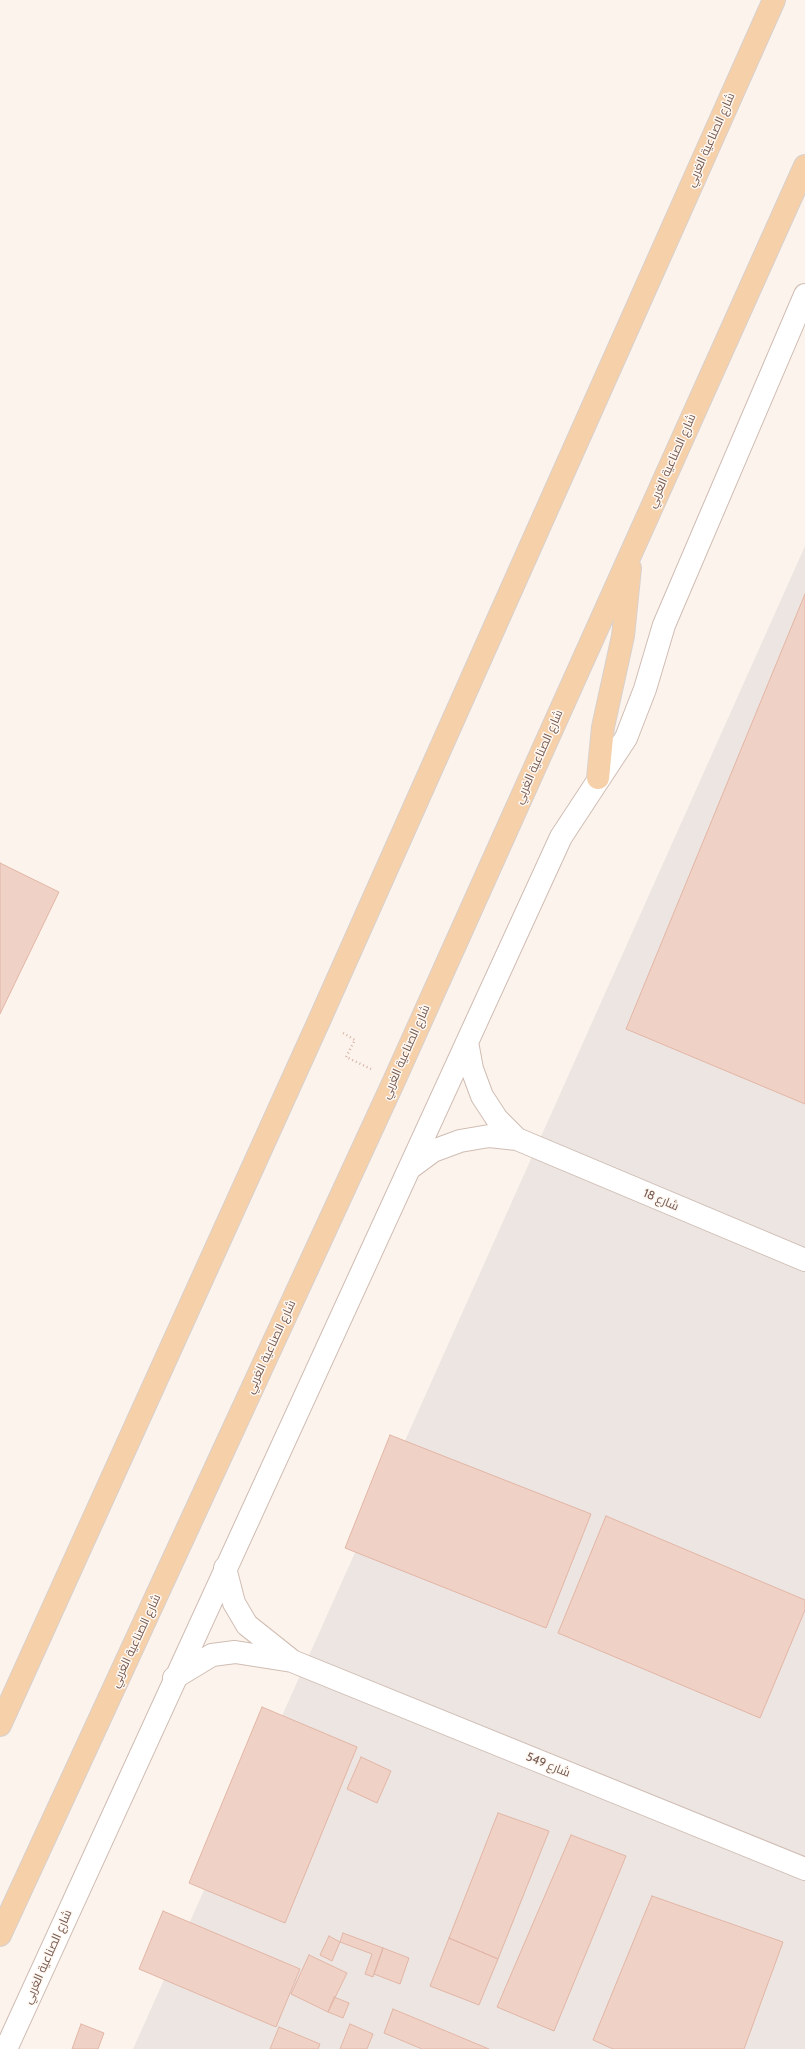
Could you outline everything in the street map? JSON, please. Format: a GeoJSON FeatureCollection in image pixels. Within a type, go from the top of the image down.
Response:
{"type":"FeatureCollection","features":[{"type":"Feature","properties":{"kind":"main road","name":"شارع الصناعية الغربي"},"geometry":{"type":"LineString","coordinates":[[0,1725],[322,1014],[774,0]]}},
{"type":"Feature","properties":{"kind":"main road","name":"شارع الصناعية الغربي"},"geometry":{"type":"LineString","coordinates":[[0,1935],[390,1088],[805,166]]}},
{"type":"Feature","properties":{"kind":"main road"},"geometry":{"type":"LineString","coordinates":[[598,778],[603,727],[624,636],[632,548]]}},
{"type":"Feature","properties":{"kind":"street","name":"شارع الصناعية الغربي"},"geometry":{"type":"LineString","coordinates":[[6,2049],[174,1678],[561,837],[598,778],[626,738],[645,689],[664,625],[805,294]]}},
{"type":"Feature","properties":{"kind":"street","name":"شارع 18"},"geometry":{"type":"LineString","coordinates":[[467,1042],[472,1069],[482,1096],[497,1119],[517,1139]]}},
{"type":"Feature","properties":{"kind":"street","name":"شارع 18"},"geometry":{"type":"LineString","coordinates":[[410,1168],[433,1151],[460,1141],[489,1136],[517,1139],[805,1260]]}},
{"type":"Feature","properties":{"kind":"street","name":"شارع 549"},"geometry":{"type":"LineString","coordinates":[[225,1568],[234,1603],[247,1625],[292,1661]]}},
{"type":"Feature","properties":{"kind":"street","name":"شارع 549"},"geometry":{"type":"LineString","coordinates":[[174,1678],[212,1655],[235,1652],[292,1661],[805,1869]]}},
{"type":"Feature","properties":{"kind":"shaded area"},"geometry":{"type":"Polygon","coordinates":[[[805,546],[805,2049],[133,2049],[805,546]]]}},
{"type":"Feature","properties":{"kind":"building"},"geometry":{"type":"Polygon","coordinates":[[[805,594],[805,1104],[626,1029],[805,594]]]}},
{"type":"Feature","properties":{"kind":"building"},"geometry":{"type":"Polygon","coordinates":[[[0,863],[59,892],[0,1014],[0,863]]]}},
{"type":"Feature","properties":{"kind":"building"},"geometry":{"type":"Polygon","coordinates":[[[390,1435],[591,1514],[546,1628],[345,1548],[390,1435]]]}},
{"type":"Feature","properties":{"kind":"building"},"geometry":{"type":"Polygon","coordinates":[[[606,1516],[805,1600],[805,1610],[760,1718],[558,1633],[606,1516]]]}},
{"type":"Feature","properties":{"kind":"building"},"geometry":{"type":"Polygon","coordinates":[[[262,1707],[357,1747],[285,1923],[189,1883],[262,1707]]]}},
{"type":"Feature","properties":{"kind":"building"},"geometry":{"type":"Polygon","coordinates":[[[361,1757],[391,1771],[377,1803],[347,1789],[361,1757]]]}},
{"type":"Feature","properties":{"kind":"building"},"geometry":{"type":"Polygon","coordinates":[[[498,1813],[549,1831],[498,1959],[449,1938],[498,1813]]]}},
{"type":"Feature","properties":{"kind":"building"},"geometry":{"type":"Polygon","coordinates":[[[571,1835],[626,1856],[554,2031],[497,2007],[571,1835]]]}},
{"type":"Feature","properties":{"kind":"building"},"geometry":{"type":"Polygon","coordinates":[[[652,1896],[783,1942],[744,2049],[613,2049],[593,2040],[652,1896]]]}},
{"type":"Feature","properties":{"kind":"building"},"geometry":{"type":"Polygon","coordinates":[[[163,1911],[300,1969],[276,2027],[139,1969],[163,1911]]]}},
{"type":"Feature","properties":{"kind":"building"},"geometry":{"type":"Polygon","coordinates":[[[343,1933],[383,1948],[373,1977],[365,1974],[372,1954],[340,1942],[343,1933]]]}},
{"type":"Feature","properties":{"kind":"building"},"geometry":{"type":"Polygon","coordinates":[[[329,1936],[340,1942],[332,1961],[320,1955],[329,1936]]]}},
{"type":"Feature","properties":{"kind":"building"},"geometry":{"type":"Polygon","coordinates":[[[449,1938],[498,1959],[479,2005],[430,1986],[449,1938]]]}},
{"type":"Feature","properties":{"kind":"building"},"geometry":{"type":"Polygon","coordinates":[[[383,1948],[409,1958],[400,1984],[374,1974],[383,1948]]]}},
{"type":"Feature","properties":{"kind":"building"},"geometry":{"type":"Polygon","coordinates":[[[309,1955],[347,1973],[328,2012],[291,1994],[309,1955]]]}},
{"type":"Feature","properties":{"kind":"building"},"geometry":{"type":"Polygon","coordinates":[[[334,1997],[349,2003],[343,2018],[328,2012],[334,1997]]]}},
{"type":"Feature","properties":{"kind":"building"},"geometry":{"type":"Polygon","coordinates":[[[393,2009],[489,2049],[422,2049],[384,2033],[393,2009]]]}},
{"type":"Feature","properties":{"kind":"building"},"geometry":{"type":"Polygon","coordinates":[[[81,2024],[104,2033],[98,2049],[72,2049],[81,2024]]]}},
{"type":"Feature","properties":{"kind":"building"},"geometry":{"type":"Polygon","coordinates":[[[350,2024],[373,2034],[367,2049],[340,2049],[350,2024]]]}},
{"type":"Feature","properties":{"kind":"building"},"geometry":{"type":"Polygon","coordinates":[[[279,2027],[320,2044],[318,2049],[270,2049],[279,2027]]]}}]}
